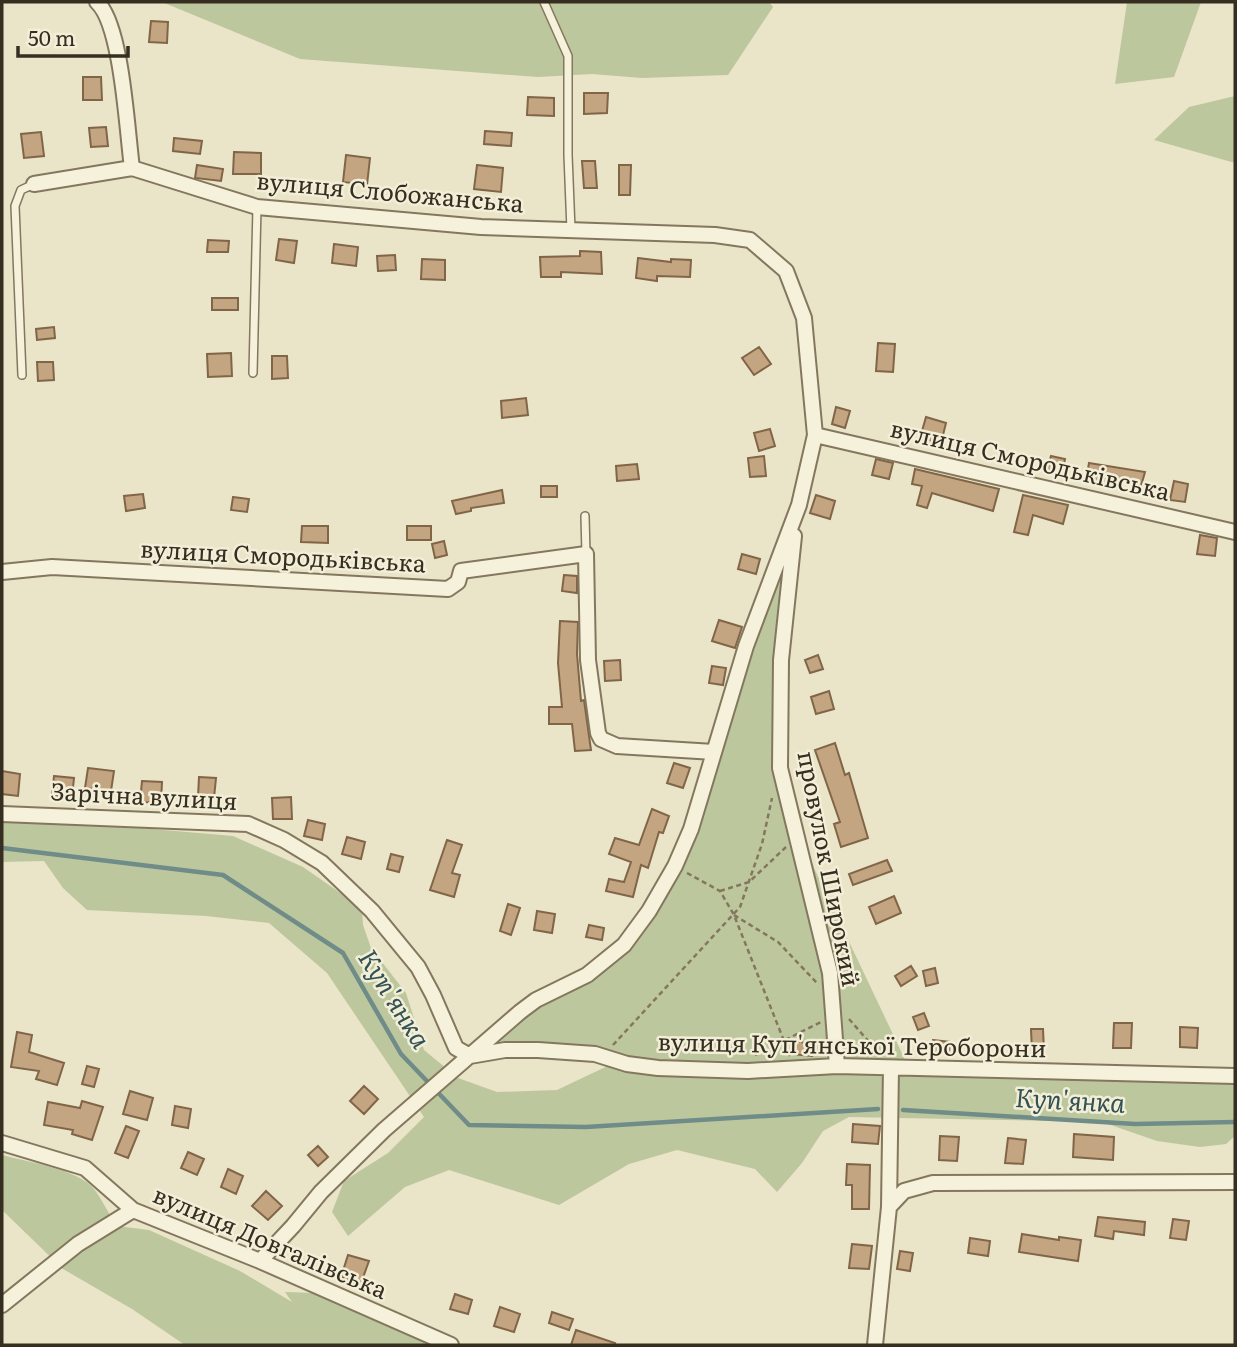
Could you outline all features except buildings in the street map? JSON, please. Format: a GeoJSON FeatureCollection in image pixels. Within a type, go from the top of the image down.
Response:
{"type":"FeatureCollection","features":[{"type":"Feature","properties":{"kind":"street"},"geometry":{"type":"LineString","coordinates":[[97,2],[105,9],[115,37],[132,168]]}},
{"type":"Feature","properties":{"kind":"street","name":"вулиця Слобожанська"},"geometry":{"type":"LineString","coordinates":[[33,184],[132,168],[257,207],[481,227],[715,235],[750,240],[786,271],[804,318],[815,435]]}},
{"type":"Feature","properties":{"kind":"street"},"geometry":{"type":"LineString","coordinates":[[260,1261],[321,1192],[384,1130],[536,1000],[587,975],[624,945],[649,911],[675,866],[691,829],[746,646],[796,513],[815,435]]}},
{"type":"Feature","properties":{"kind":"street","name":"вулиця Смородьківська"},"geometry":{"type":"LineString","coordinates":[[815,435],[1235,532]]}},
{"type":"Feature","properties":{"kind":"street","name":"провулок Широкий"},"geometry":{"type":"LineString","coordinates":[[796,513],[781,660],[779,768],[830,973],[836,1066]]}},
{"type":"Feature","properties":{"kind":"street"},"geometry":{"type":"LineString","coordinates":[[586,554],[588,660],[601,739],[617,746],[713,752]]}},
{"type":"Feature","properties":{"kind":"street","name":"вулиця Смородьківська"},"geometry":{"type":"LineString","coordinates":[[2,572],[52,567],[448,589],[458,582],[461,571],[586,554]]}},
{"type":"Feature","properties":{"kind":"street","name":"Зарічна вулиця"},"geometry":{"type":"LineString","coordinates":[[2,814],[248,824],[284,840],[322,863],[372,911],[404,948],[433,995],[456,1048],[470,1056]]}},
{"type":"Feature","properties":{"kind":"street","name":"вулиця Куп'янської Тероборони"},"geometry":{"type":"LineString","coordinates":[[470,1056],[505,1050],[538,1050],[603,1056],[627,1064],[658,1068],[748,1071],[836,1066],[1235,1076]]}},
{"type":"Feature","properties":{"kind":"street"},"geometry":{"type":"LineString","coordinates":[[875,1345],[889,1207],[891,1068]]}},
{"type":"Feature","properties":{"kind":"street","name":"вулиця Довгалівська"},"geometry":{"type":"LineString","coordinates":[[2,1143],[85,1168],[133,1210],[260,1261],[450,1345]]}},
{"type":"Feature","properties":{"kind":"street"},"geometry":{"type":"LineString","coordinates":[[889,1207],[904,1191],[933,1183],[1235,1182]]}},
{"type":"Feature","properties":{"kind":"street"},"geometry":{"type":"LineString","coordinates":[[2,1305],[78,1244],[133,1210]]}},
{"type":"Feature","properties":{"kind":"lane"},"geometry":{"type":"LineString","coordinates":[[544,2],[568,56],[571,230]]}},
{"type":"Feature","properties":{"kind":"lane"},"geometry":{"type":"LineString","coordinates":[[22,375],[15,206],[21,190],[33,184]]}},
{"type":"Feature","properties":{"kind":"lane"},"geometry":{"type":"LineString","coordinates":[[253,373],[257,207]]}},
{"type":"Feature","properties":{"kind":"lane"},"geometry":{"type":"LineString","coordinates":[[586,516],[586,554]]}},
{"type":"Feature","properties":{"kind":"path"},"geometry":{"type":"LineString","coordinates":[[603,1056],[740,907],[762,844],[774,793]]}},
{"type":"Feature","properties":{"kind":"path"},"geometry":{"type":"LineString","coordinates":[[720,891],[749,882],[796,837]]}},
{"type":"Feature","properties":{"kind":"path"},"geometry":{"type":"LineString","coordinates":[[675,866],[720,891],[733,915],[795,1068]]}},
{"type":"Feature","properties":{"kind":"path"},"geometry":{"type":"LineString","coordinates":[[750,1057],[833,1016]]}},
{"type":"Feature","properties":{"kind":"green space"},"geometry":{"type":"Polygon","coordinates":[[[162,2],[769,2],[773,7],[728,75],[642,78],[592,74],[538,77],[300,59],[162,2]]]}},
{"type":"Feature","properties":{"kind":"green space"},"geometry":{"type":"Polygon","coordinates":[[[1127,2],[1201,2],[1174,77],[1115,84],[1127,2]]]}},
{"type":"Feature","properties":{"kind":"green space"},"geometry":{"type":"Polygon","coordinates":[[[1235,96],[1235,163],[1154,140],[1189,107],[1235,96]]]}},
{"type":"Feature","properties":{"kind":"green space"},"geometry":{"type":"Polygon","coordinates":[[[796,513],[780,760],[789,808],[814,868],[909,1068],[1235,1076],[1235,1136],[1226,1144],[1200,1147],[1157,1141],[1102,1122],[849,1117],[823,1131],[802,1163],[777,1192],[755,1169],[677,1150],[629,1164],[559,1205],[449,1170],[405,1187],[348,1236],[332,1212],[344,1181],[388,1153],[424,1117],[327,973],[269,923],[206,916],[87,910],[63,888],[44,861],[2,862],[2,816],[233,836],[303,867],[362,908],[363,925],[371,948],[406,993],[424,1050],[458,1078],[497,1092],[557,1090],[616,1062],[570,1052],[470,1056],[520,1012],[607,960],[675,866],[796,513]]]}},
{"type":"Feature","properties":{"kind":"green space"},"geometry":{"type":"Polygon","coordinates":[[[2,1155],[76,1176],[94,1189],[117,1226],[149,1230],[240,1271],[292,1302],[285,1292],[315,1293],[441,1345],[185,1345],[132,1309],[63,1269],[2,1210],[2,1155]]]}},
{"type":"Feature","properties":{"kind":"waterway","name":"Куп'янка"},"geometry":{"type":"LineString","coordinates":[[2,848],[223,875],[343,953],[401,1054],[469,1125],[586,1127],[878,1109]]}},
{"type":"Feature","properties":{"kind":"waterway","name":"Куп'янка"},"geometry":{"type":"LineString","coordinates":[[903,1110],[1135,1124],[1235,1122]]}}]}
